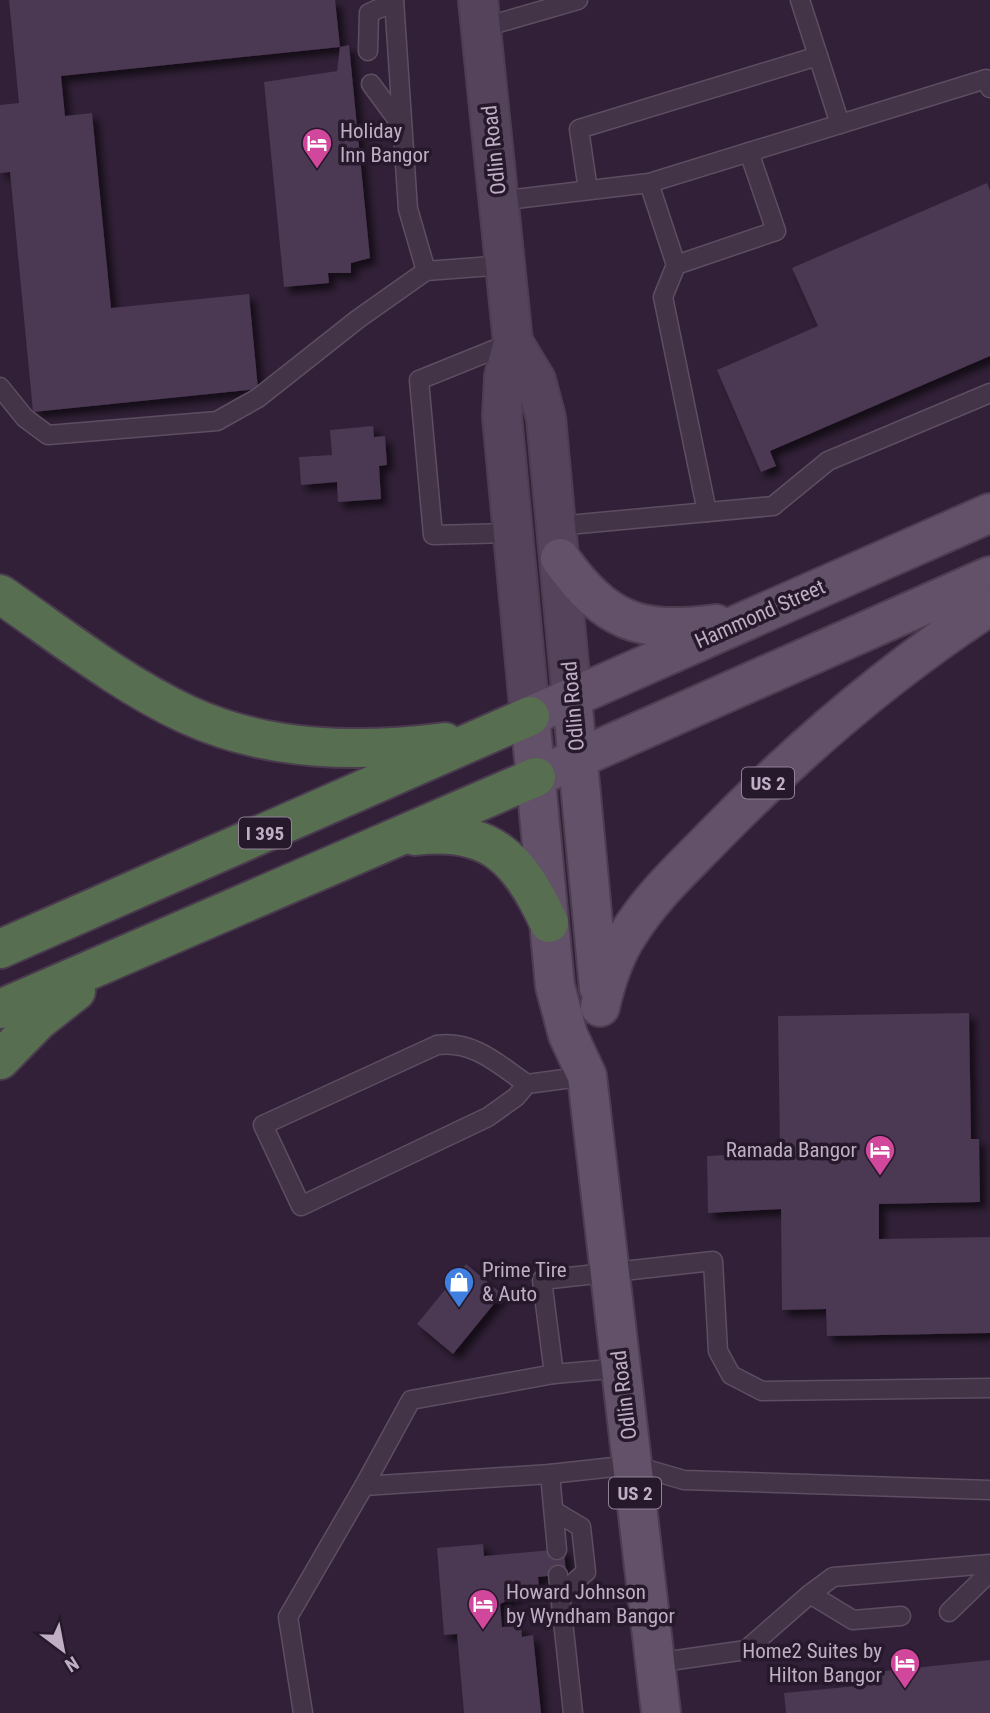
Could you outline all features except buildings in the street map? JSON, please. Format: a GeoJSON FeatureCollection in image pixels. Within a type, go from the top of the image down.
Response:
{"type":"FeatureCollection","features":[{"type":"Feature","properties":{"kind":"highway"},"geometry":{"type":"LineString","coordinates":[[0,594],[156,698],[191,716],[238,733],[288,744],[341,749],[401,747],[482,737]]}},
{"type":"Feature","properties":{"kind":"highway","name":"I 395"},"geometry":{"type":"LineString","coordinates":[[0,949],[530,716]]}},
{"type":"Feature","properties":{"kind":"highway","name":"I 395"},"geometry":{"type":"LineString","coordinates":[[0,1009],[536,777]]}},
{"type":"Feature","properties":{"kind":"highway"},"geometry":{"type":"LineString","coordinates":[[388,840],[455,834],[492,847],[504,855],[521,874],[549,923]]}},
{"type":"Feature","properties":{"kind":"highway"},"geometry":{"type":"LineString","coordinates":[[0,1060],[61,1002],[143,946]]}},
{"type":"Feature","properties":{"kind":"main road","name":"Hammond Street"},"geometry":{"type":"LineString","coordinates":[[530,716],[990,513]]}},
{"type":"Feature","properties":{"kind":"main road"},"geometry":{"type":"LineString","coordinates":[[559,542],[587,593],[617,615],[633,622],[695,626],[759,614]]}},
{"type":"Feature","properties":{"kind":"main road"},"geometry":{"type":"LineString","coordinates":[[536,777],[990,576]]}},
{"type":"Feature","properties":{"kind":"main road","name":"US 2"},"geometry":{"type":"LineString","coordinates":[[600,1006],[618,952],[629,931],[658,895],[703,848],[783,767],[857,702],[893,673],[990,606]]}},
{"type":"Feature","properties":{"kind":"main road","name":"Odlin Road"},"geometry":{"type":"LineString","coordinates":[[572,698],[600,1006],[594,1050],[587,1076]]}},
{"type":"Feature","properties":{"kind":"main road","name":"Odlin Road"},"geometry":{"type":"LineString","coordinates":[[530,716],[552,962],[559,1009],[587,1076],[661,1713]]}},
{"type":"Feature","properties":{"kind":"street","name":"Odlin Road"},"geometry":{"type":"LineString","coordinates":[[480,14],[513,342],[504,377],[503,441],[530,716]]}},
{"type":"Feature","properties":{"kind":"street","name":"Odlin Road"},"geometry":{"type":"LineString","coordinates":[[513,342],[536,380],[547,418],[572,698]]}},
{"type":"Feature","properties":{"kind":"lane"},"geometry":{"type":"LineString","coordinates":[[480,14],[578,0]]}},
{"type":"Feature","properties":{"kind":"lane"},"geometry":{"type":"LineString","coordinates":[[800,0],[840,124]]}},
{"type":"Feature","properties":{"kind":"lane"},"geometry":{"type":"LineString","coordinates":[[368,51],[369,13],[394,1],[408,209],[426,271]]}},
{"type":"Feature","properties":{"kind":"lane"},"geometry":{"type":"LineString","coordinates":[[589,190],[579,129],[818,56]]}},
{"type":"Feature","properties":{"kind":"lane"},"geometry":{"type":"LineString","coordinates":[[499,201],[649,183],[986,79],[990,89]]}},
{"type":"Feature","properties":{"kind":"lane"},"geometry":{"type":"LineString","coordinates":[[371,84],[403,128]]}},
{"type":"Feature","properties":{"kind":"lane"},"geometry":{"type":"LineString","coordinates":[[676,265],[776,231],[748,152]]}},
{"type":"Feature","properties":{"kind":"lane"},"geometry":{"type":"LineString","coordinates":[[649,183],[676,265],[663,297],[707,512]]}},
{"type":"Feature","properties":{"kind":"lane"},"geometry":{"type":"LineString","coordinates":[[0,387],[24,418],[48,435],[217,421],[258,398],[358,318],[426,271],[505,265]]}},
{"type":"Feature","properties":{"kind":"lane"},"geometry":{"type":"LineString","coordinates":[[512,533],[433,535],[419,380],[513,342]]}},
{"type":"Feature","properties":{"kind":"lane"},"geometry":{"type":"LineString","coordinates":[[559,542],[707,512],[773,506],[828,461],[990,394]]}},
{"type":"Feature","properties":{"kind":"lane"},"geometry":{"type":"LineString","coordinates":[[527,1084],[475,1049],[457,1044],[438,1045],[263,1125],[301,1206],[488,1117],[510,1102],[527,1084],[587,1076]]}},
{"type":"Feature","properties":{"kind":"lane"},"geometry":{"type":"LineString","coordinates":[[554,1374],[542,1280],[713,1261],[718,1351],[732,1375],[762,1391],[990,1388]]}},
{"type":"Feature","properties":{"kind":"lane"},"geometry":{"type":"LineString","coordinates":[[303,1713],[288,1617],[411,1400],[554,1374],[621,1368]]}},
{"type":"Feature","properties":{"kind":"lane"},"geometry":{"type":"LineString","coordinates":[[364,1486],[550,1474],[632,1465],[684,1480],[990,1490]]}},
{"type":"Feature","properties":{"kind":"lane"},"geometry":{"type":"LineString","coordinates":[[550,1474],[557,1550]]}},
{"type":"Feature","properties":{"kind":"lane"},"geometry":{"type":"LineString","coordinates":[[554,1511],[581,1527],[586,1572],[560,1594]]}},
{"type":"Feature","properties":{"kind":"lane"},"geometry":{"type":"LineString","coordinates":[[655,1663],[746,1650],[833,1577],[990,1564]]}},
{"type":"Feature","properties":{"kind":"lane"},"geometry":{"type":"LineString","coordinates":[[949,1612],[990,1572]]}},
{"type":"Feature","properties":{"kind":"lane"},"geometry":{"type":"LineString","coordinates":[[558,1575],[573,1713]]}},
{"type":"Feature","properties":{"kind":"lane"},"geometry":{"type":"LineString","coordinates":[[810,1594],[853,1620],[901,1616]]}},
{"type":"Feature","properties":{"kind":"place","name":"Holiday Inn Bangor"},"geometry":{"type":"Point","coordinates":[317,170]}},
{"type":"Feature","properties":{"kind":"place","name":"Ramada Bangor"},"geometry":{"type":"Point","coordinates":[880,1177]}},
{"type":"Feature","properties":{"kind":"place","name":"Prime Tire & Auto"},"geometry":{"type":"Point","coordinates":[459,1309]}},
{"type":"Feature","properties":{"kind":"place","name":"Howard Johnson by Wyndham Bangor"},"geometry":{"type":"Point","coordinates":[483,1631]}},
{"type":"Feature","properties":{"kind":"place","name":"Home2 Suites by Hilton Bangor"},"geometry":{"type":"Point","coordinates":[905,1690]}}]}
